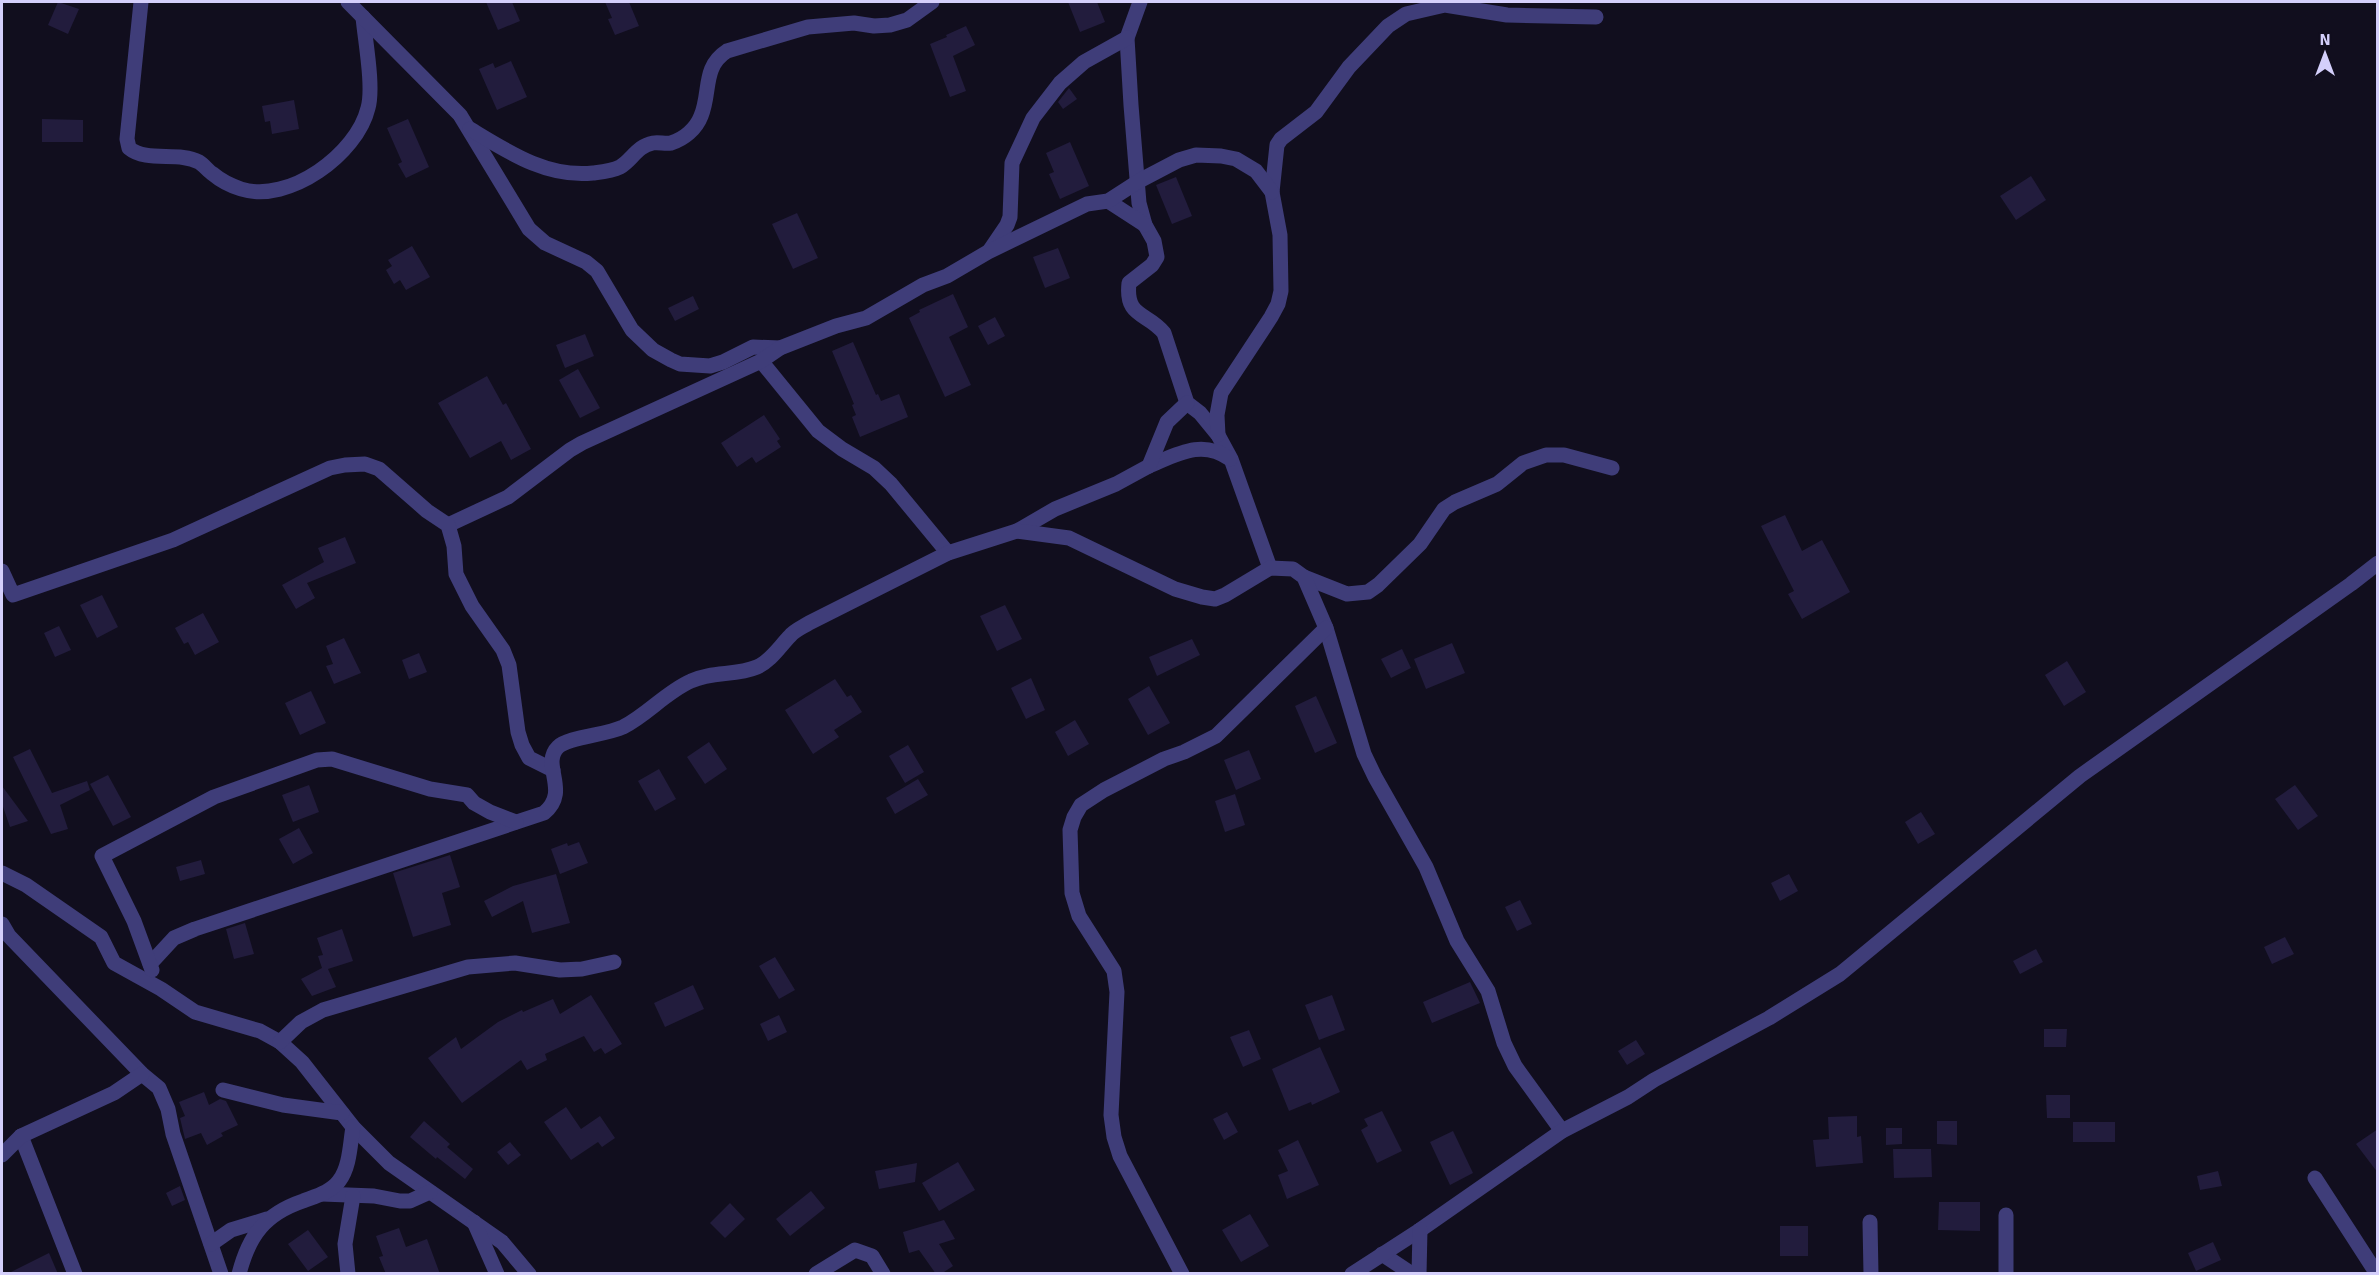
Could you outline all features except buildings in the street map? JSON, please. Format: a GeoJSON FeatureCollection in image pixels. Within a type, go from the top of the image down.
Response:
{"type":"FeatureCollection","features":[{"type":"Feature","properties":{"kind":"street"},"geometry":{"type":"LineString","coordinates":[[141,2],[127,139],[129,148],[136,154],[185,157],[200,163],[214,176],[241,189],[261,192],[290,187],[316,172],[342,153],[361,129],[369,106],[363,17]]}},
{"type":"Feature","properties":{"kind":"street"},"geometry":{"type":"LineString","coordinates":[[348,2],[460,115],[529,229],[545,243],[586,262],[597,271],[632,330],[653,350],[680,364],[710,366],[753,347],[780,348]]}},
{"type":"Feature","properties":{"kind":"street"},"geometry":{"type":"LineString","coordinates":[[470,129],[514,156],[553,170],[575,175],[603,172],[620,166],[635,151],[652,143],[671,143],[691,133],[701,116],[711,67],[716,57],[727,51],[808,27],[854,23],[874,26],[890,25],[907,20],[932,2]]}},
{"type":"Feature","properties":{"kind":"street"},"geometry":{"type":"LineString","coordinates":[[1140,2],[1127,38],[1132,119],[1139,181],[1139,203],[1145,225],[1154,241],[1156,257],[1152,265],[1129,283],[1128,295],[1134,311],[1159,327],[1164,333],[1187,403],[1200,413],[1218,435],[1231,459],[1270,568]]}},
{"type":"Feature","properties":{"kind":"street"},"geometry":{"type":"LineString","coordinates":[[1218,435],[1217,415],[1221,393],[1271,317],[1280,298],[1281,250],[1272,192],[1277,145],[1281,139],[1316,112],[1349,67],[1388,26],[1406,14],[1445,5],[1507,15],[1596,16]]}},
{"type":"Feature","properties":{"kind":"street"},"geometry":{"type":"LineString","coordinates":[[988,252],[1010,217],[1012,163],[1033,118],[1060,83],[1084,62],[1127,38]]}},
{"type":"Feature","properties":{"kind":"street"},"geometry":{"type":"LineString","coordinates":[[448,525],[508,497],[582,443],[761,361],[780,348],[836,326],[866,318],[988,252],[1087,204],[1108,201],[1139,181],[1179,160],[1196,155],[1221,156],[1248,164],[1272,192]]}},
{"type":"Feature","properties":{"kind":"street"},"geometry":{"type":"LineString","coordinates":[[1108,201],[1145,225]]}},
{"type":"Feature","properties":{"kind":"street"},"geometry":{"type":"LineString","coordinates":[[761,361],[818,431],[874,468],[891,484],[948,553]]}},
{"type":"Feature","properties":{"kind":"street"},"geometry":{"type":"LineString","coordinates":[[1149,466],[1167,422],[1187,403]]}},
{"type":"Feature","properties":{"kind":"street"},"geometry":{"type":"LineString","coordinates":[[150,964],[164,946],[174,938],[195,929],[544,813],[552,807],[557,794],[553,755],[558,747],[569,740],[598,735],[622,727],[690,681],[759,667],[777,652],[791,634],[809,622],[948,553],[1017,531],[1055,509],[1116,484],[1149,466],[1181,453],[1200,449],[1217,450],[1231,459]]}},
{"type":"Feature","properties":{"kind":"street"},"geometry":{"type":"LineString","coordinates":[[1017,531],[1069,538],[1175,589],[1202,597],[1215,599],[1225,595],[1270,568],[1293,569],[1304,577],[1347,594],[1368,592],[1420,544],[1444,509],[1497,484],[1523,463],[1546,455],[1564,455],[1612,468]]}},
{"type":"Feature","properties":{"kind":"street"},"geometry":{"type":"LineString","coordinates":[[2,571],[13,595],[173,540],[330,468],[364,464],[379,469],[428,512],[448,525],[454,546],[456,574],[472,606],[503,650],[509,665],[522,746],[529,758],[553,770]]}},
{"type":"Feature","properties":{"kind":"street"},"geometry":{"type":"LineString","coordinates":[[1352,1274],[1420,1230],[1562,1131],[1769,1018],[1840,974],[2080,776],[2378,563]]}},
{"type":"Feature","properties":{"kind":"street"},"geometry":{"type":"LineString","coordinates":[[1304,577],[1326,628],[1364,753],[1375,777],[1426,867],[1457,941],[1488,991],[1504,1043],[1515,1066],[1562,1131]]}},
{"type":"Feature","properties":{"kind":"street"},"geometry":{"type":"LineString","coordinates":[[1182,1274],[1120,1156],[1114,1137],[1111,1115],[1117,992],[1114,971],[1079,916],[1072,893],[1070,830],[1080,805],[1164,759],[1216,736],[1326,628]]}},
{"type":"Feature","properties":{"kind":"street"},"geometry":{"type":"LineString","coordinates":[[161,989],[134,921],[102,856],[214,797],[324,758],[430,789],[467,795],[490,812],[516,822]]}},
{"type":"Feature","properties":{"kind":"street"},"geometry":{"type":"LineString","coordinates":[[2,873],[26,885],[101,937],[114,963],[161,989],[195,1012],[260,1031],[280,1042],[302,1062],[353,1127],[389,1163],[502,1242],[528,1274]]}},
{"type":"Feature","properties":{"kind":"street"},"geometry":{"type":"LineString","coordinates":[[2,924],[9,936],[142,1074],[159,1088],[168,1109],[173,1134],[221,1274]]}},
{"type":"Feature","properties":{"kind":"street"},"geometry":{"type":"LineString","coordinates":[[280,1042],[301,1022],[323,1010],[468,967],[515,963],[560,970],[582,969],[614,962]]}},
{"type":"Feature","properties":{"kind":"street"},"geometry":{"type":"LineString","coordinates":[[2,1155],[21,1136],[114,1093],[142,1074]]}},
{"type":"Feature","properties":{"kind":"street"},"geometry":{"type":"LineString","coordinates":[[223,1090],[283,1105],[342,1113]]}},
{"type":"Feature","properties":{"kind":"street"},"geometry":{"type":"LineString","coordinates":[[211,1244],[231,1230],[269,1218],[285,1208],[322,1194],[339,1182],[346,1169],[353,1127]]}},
{"type":"Feature","properties":{"kind":"street"},"geometry":{"type":"LineString","coordinates":[[21,1136],[75,1274]]}},
{"type":"Feature","properties":{"kind":"street"},"geometry":{"type":"LineString","coordinates":[[2315,1178],[2377,1274]]}},
{"type":"Feature","properties":{"kind":"street"},"geometry":{"type":"LineString","coordinates":[[322,1194],[374,1196],[410,1201],[430,1192]]}},
{"type":"Feature","properties":{"kind":"street"},"geometry":{"type":"LineString","coordinates":[[348,1274],[345,1244],[353,1196]]}},
{"type":"Feature","properties":{"kind":"street"},"geometry":{"type":"LineString","coordinates":[[2006,1215],[2006,1274]]}},
{"type":"Feature","properties":{"kind":"street"},"geometry":{"type":"LineString","coordinates":[[239,1274],[254,1234],[269,1218]]}},
{"type":"Feature","properties":{"kind":"street"},"geometry":{"type":"LineString","coordinates":[[473,1221],[497,1274]]}},
{"type":"Feature","properties":{"kind":"street"},"geometry":{"type":"LineString","coordinates":[[1870,1222],[1871,1274]]}},
{"type":"Feature","properties":{"kind":"street"},"geometry":{"type":"LineString","coordinates":[[1419,1274],[1420,1230]]}},
{"type":"Feature","properties":{"kind":"street"},"geometry":{"type":"LineString","coordinates":[[816,1274],[855,1250],[872,1256],[883,1274]]}},
{"type":"Feature","properties":{"kind":"street"},"geometry":{"type":"LineString","coordinates":[[1382,1254],[1412,1274]]}}]}
